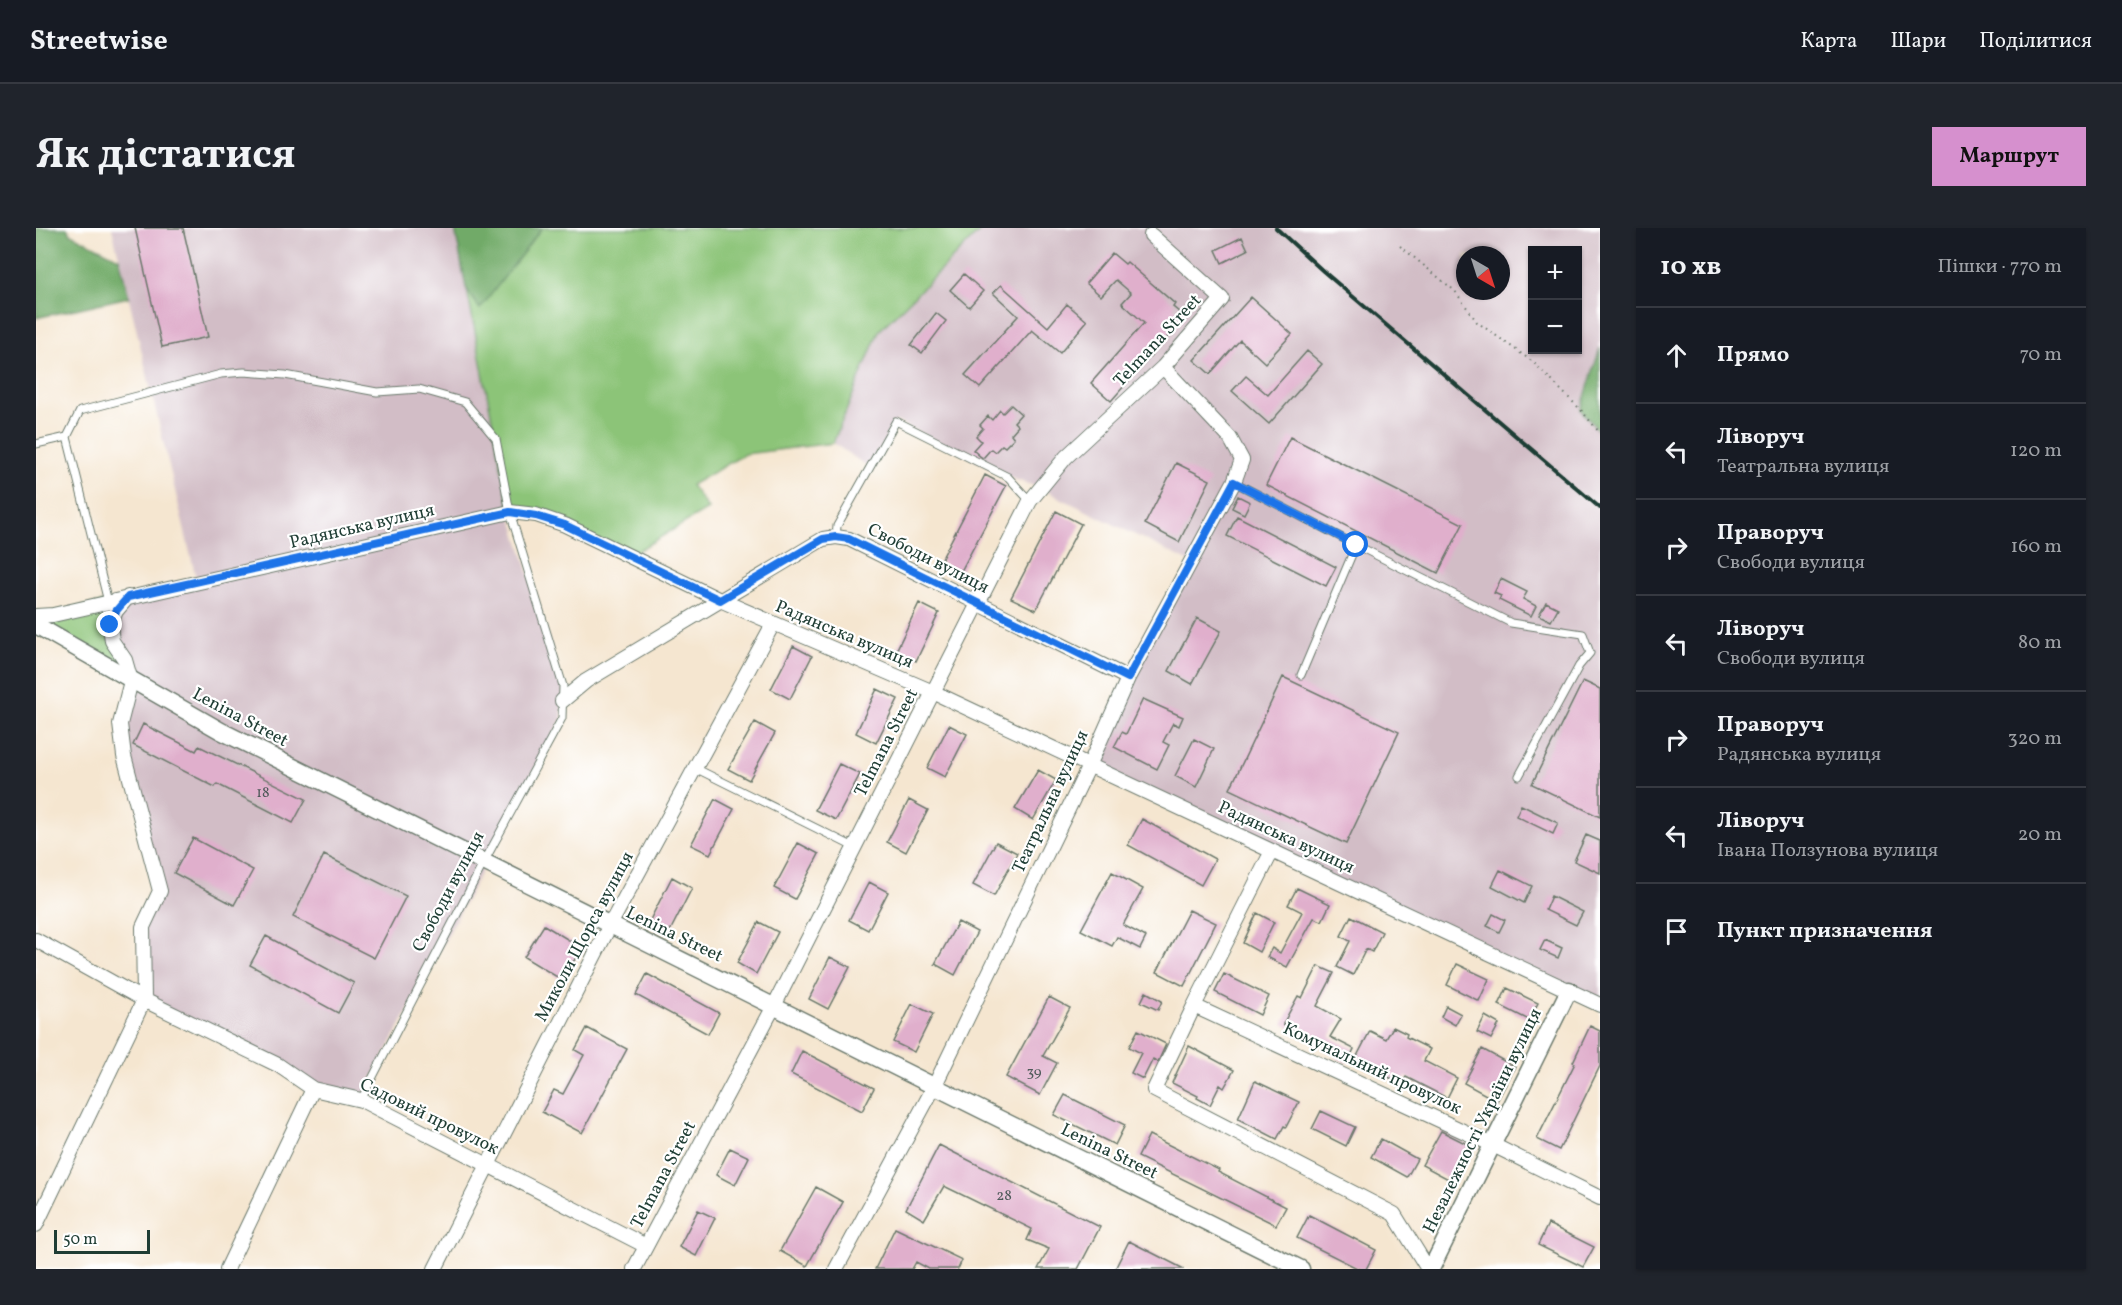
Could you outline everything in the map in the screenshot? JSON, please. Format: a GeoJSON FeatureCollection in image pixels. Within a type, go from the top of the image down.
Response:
{"type":"FeatureCollection","features":[{"type":"Feature","properties":{"kind":"street","name":"Telmana Street"},"geometry":{"type":"LineString","coordinates":[[634,1269],[774,1006],[1030,501],[1066,458],[1163,367],[1222,298],[1151,236]]}},
{"type":"Feature","properties":{"kind":"street","name":"Театральна вулиця"},"geometry":{"type":"LineString","coordinates":[[836,1269],[934,1087],[1089,766],[1128,678],[1234,482],[1242,460],[1230,438],[1163,367]]}},
{"type":"Feature","properties":{"kind":"street","name":"Радянська вулиця"},"geometry":{"type":"LineString","coordinates":[[36,616],[52,615],[510,512],[536,516],[565,525],[720,600],[933,692],[1600,1005]]}},
{"type":"Feature","properties":{"kind":"street","name":"Свободи вулиця"},"geometry":{"type":"LineString","coordinates":[[836,537],[849,539],[1128,678]]}},
{"type":"Feature","properties":{"kind":"street"},"geometry":{"type":"LineString","coordinates":[[562,701],[586,681],[720,600],[823,539],[836,537]]}},
{"type":"Feature","properties":{"kind":"street"},"geometry":{"type":"LineString","coordinates":[[36,1225],[144,1000],[143,927],[160,891],[124,756],[120,724],[131,681],[125,660],[112,641],[110,625],[116,611],[128,597]]}},
{"type":"Feature","properties":{"kind":"street","name":"Миколи Щорса вулиця"},"geometry":{"type":"LineString","coordinates":[[435,1269],[610,925],[773,624]]}},
{"type":"Feature","properties":{"kind":"street","name":"Lenina Street"},"geometry":{"type":"LineString","coordinates":[[36,625],[221,731],[1301,1269]]}},
{"type":"Feature","properties":{"kind":"street"},"geometry":{"type":"LineString","coordinates":[[1272,851],[1154,1090],[1394,1214],[1429,1269]]}},
{"type":"Feature","properties":{"kind":"street","name":"Садовий провулок"},"geometry":{"type":"LineString","coordinates":[[36,940],[144,1000],[278,1065],[313,1089],[361,1100],[646,1246]]}},
{"type":"Feature","properties":{"kind":"street","name":"Незалежності України вулиця"},"geometry":{"type":"LineString","coordinates":[[1429,1269],[1569,990]]}},
{"type":"Feature","properties":{"kind":"street","name":"Комунальний провулок"},"geometry":{"type":"LineString","coordinates":[[1194,1006],[1493,1145],[1600,1198]]}},
{"type":"Feature","properties":{"kind":"street"},"geometry":{"type":"LineString","coordinates":[[227,1269],[313,1089]]}},
{"type":"Feature","properties":{"kind":"lane","name":"Свободи вулиця"},"geometry":{"type":"LineString","coordinates":[[66,437],[80,411],[221,374],[244,372],[285,375],[378,392],[419,388],[465,402],[496,439],[510,512],[563,686],[562,718],[484,862],[361,1100]]}},
{"type":"Feature","properties":{"kind":"lane"},"geometry":{"type":"LineString","coordinates":[[836,537],[837,526],[896,421],[1008,477],[1030,501]]}},
{"type":"Feature","properties":{"kind":"lane"},"geometry":{"type":"LineString","coordinates":[[36,444],[66,437],[108,602]]}},
{"type":"Feature","properties":{"kind":"lane"},"geometry":{"type":"LineString","coordinates":[[1234,482],[1511,623],[1583,634],[1590,653],[1579,666],[1519,776]]}},
{"type":"Feature","properties":{"kind":"lane"},"geometry":{"type":"LineString","coordinates":[[1301,675],[1356,545]]}},
{"type":"Feature","properties":{"kind":"lane"},"geometry":{"type":"LineString","coordinates":[[695,768],[854,847]]}},
{"type":"Feature","properties":{"kind":"path"},"geometry":{"type":"LineString","coordinates":[[1400,246],[1455,291],[1477,322],[1533,362],[1581,410],[1600,433]]}},
{"type":"Feature","properties":{"kind":"shaded area"},"geometry":{"type":"Polygon","coordinates":[[[112,228],[455,228],[510,512],[563,686],[562,718],[361,1100],[313,1089],[144,1000],[143,927],[160,891],[124,756],[131,681],[112,641],[116,611],[128,597],[197,582],[112,228]]]}},
{"type":"Feature","properties":{"kind":"shaded area"},"geometry":{"type":"Polygon","coordinates":[[[983,228],[1600,228],[1600,1005],[1089,766],[1190,562],[1040,488],[1008,477],[896,421],[870,468],[833,443],[879,331],[983,228]]]}},
{"type":"Feature","properties":{"kind":"green space"},"geometry":{"type":"Polygon","coordinates":[[[36,228],[67,228],[71,234],[119,258],[129,297],[36,318],[36,228]]]}},
{"type":"Feature","properties":{"kind":"green space"},"geometry":{"type":"Polygon","coordinates":[[[455,228],[983,228],[879,331],[833,443],[745,454],[691,485],[708,509],[629,556],[565,525],[510,512],[455,228]]]}},
{"type":"Feature","properties":{"kind":"green space"},"geometry":{"type":"Polygon","coordinates":[[[455,228],[542,228],[480,309],[466,288],[455,228]]]}},
{"type":"Feature","properties":{"kind":"green space"},"geometry":{"type":"Polygon","coordinates":[[[1600,348],[1600,433],[1581,410],[1600,348]]]}},
{"type":"Feature","properties":{"kind":"green space"},"geometry":{"type":"Polygon","coordinates":[[[128,597],[110,625],[131,681],[36,616],[128,597]]]}},
{"type":"Feature","properties":{"kind":"building"},"geometry":{"type":"Polygon","coordinates":[[[135,228],[183,228],[208,337],[162,347],[135,228]]]}},
{"type":"Feature","properties":{"kind":"building"},"geometry":{"type":"Polygon","coordinates":[[[1242,237],[1248,250],[1222,263],[1216,250],[1242,237]]]}},
{"type":"Feature","properties":{"kind":"building"},"geometry":{"type":"Polygon","coordinates":[[[1112,253],[1125,264],[1127,262],[1175,304],[1173,307],[1185,317],[1111,401],[1091,383],[1144,323],[1122,303],[1131,293],[1116,280],[1101,296],[1086,283],[1112,253]]]}},
{"type":"Feature","properties":{"kind":"building"},"geometry":{"type":"Polygon","coordinates":[[[964,274],[983,291],[969,307],[950,290],[964,274]]]}},
{"type":"Feature","properties":{"kind":"building"},"geometry":{"type":"Polygon","coordinates":[[[1001,285],[1048,327],[1067,304],[1087,321],[1060,353],[1032,330],[980,388],[965,375],[1018,316],[993,293],[1001,285]]]}},
{"type":"Feature","properties":{"kind":"building"},"geometry":{"type":"Polygon","coordinates":[[[1251,297],[1292,334],[1265,363],[1240,340],[1210,374],[1194,360],[1251,297]]]}},
{"type":"Feature","properties":{"kind":"building"},"geometry":{"type":"Polygon","coordinates":[[[936,313],[946,321],[922,353],[911,345],[936,313]]]}},
{"type":"Feature","properties":{"kind":"building"},"geometry":{"type":"Polygon","coordinates":[[[1307,351],[1322,364],[1269,424],[1232,391],[1246,376],[1268,395],[1307,351]]]}},
{"type":"Feature","properties":{"kind":"building"},"geometry":{"type":"Polygon","coordinates":[[[1011,405],[1021,414],[1014,422],[1018,426],[1011,434],[1014,438],[1005,447],[1002,445],[995,452],[991,449],[983,458],[981,457],[973,450],[981,441],[976,436],[983,428],[980,425],[988,416],[992,420],[1000,410],[1003,413],[1011,405]]]}},
{"type":"Feature","properties":{"kind":"building"},"geometry":{"type":"Polygon","coordinates":[[[1290,437],[1463,524],[1438,573],[1266,485],[1290,437]]]}},
{"type":"Feature","properties":{"kind":"building"},"geometry":{"type":"Polygon","coordinates":[[[1176,463],[1210,480],[1179,542],[1145,524],[1176,463]]]}},
{"type":"Feature","properties":{"kind":"building"},"geometry":{"type":"Polygon","coordinates":[[[985,475],[1006,486],[960,573],[940,562],[985,475]]]}},
{"type":"Feature","properties":{"kind":"building"},"geometry":{"type":"Polygon","coordinates":[[[1238,496],[1250,502],[1244,514],[1232,508],[1238,496]]]}},
{"type":"Feature","properties":{"kind":"building"},"geometry":{"type":"Polygon","coordinates":[[[1056,511],[1081,524],[1036,610],[1011,598],[1056,511]]]}},
{"type":"Feature","properties":{"kind":"building"},"geometry":{"type":"Polygon","coordinates":[[[1237,516],[1336,567],[1326,586],[1227,536],[1237,516]]]}},
{"type":"Feature","properties":{"kind":"building"},"geometry":{"type":"Polygon","coordinates":[[[1501,579],[1527,592],[1523,599],[1536,606],[1531,616],[1499,600],[1501,596],[1494,593],[1501,579]]]}},
{"type":"Feature","properties":{"kind":"building"},"geometry":{"type":"Polygon","coordinates":[[[1546,602],[1558,608],[1551,621],[1539,615],[1546,602]]]}},
{"type":"Feature","properties":{"kind":"building"},"geometry":{"type":"Polygon","coordinates":[[[919,603],[939,613],[916,661],[896,651],[919,603]]]}},
{"type":"Feature","properties":{"kind":"building"},"geometry":{"type":"Polygon","coordinates":[[[1197,618],[1221,631],[1192,684],[1169,671],[1197,618]]]}},
{"type":"Feature","properties":{"kind":"building"},"geometry":{"type":"Polygon","coordinates":[[[793,646],[812,656],[790,699],[771,689],[793,646]]]}},
{"type":"Feature","properties":{"kind":"building"},"geometry":{"type":"Polygon","coordinates":[[[1283,677],[1399,732],[1346,844],[1230,789],[1283,677]]]}},
{"type":"Feature","properties":{"kind":"building"},"geometry":{"type":"Polygon","coordinates":[[[1583,681],[1600,689],[1600,817],[1532,784],[1583,681]]]}},
{"type":"Feature","properties":{"kind":"building"},"geometry":{"type":"Polygon","coordinates":[[[877,689],[898,699],[876,743],[856,733],[877,689]]]}},
{"type":"Feature","properties":{"kind":"building"},"geometry":{"type":"Polygon","coordinates":[[[1143,699],[1183,717],[1179,726],[1173,723],[1163,742],[1169,745],[1157,769],[1114,747],[1122,732],[1126,734],[1143,699]]]}},
{"type":"Feature","properties":{"kind":"building"},"geometry":{"type":"Polygon","coordinates":[[[755,722],[775,733],[749,780],[728,769],[755,722]]]}},
{"type":"Feature","properties":{"kind":"building"},"geometry":{"type":"Polygon","coordinates":[[[143,724],[196,751],[199,746],[306,799],[293,823],[217,784],[215,787],[133,745],[143,724]]]}},
{"type":"Feature","properties":{"kind":"building"},"geometry":{"type":"Polygon","coordinates":[[[949,725],[967,734],[945,777],[927,768],[949,725]]]}},
{"type":"Feature","properties":{"kind":"building"},"geometry":{"type":"Polygon","coordinates":[[[1194,739],[1214,749],[1196,787],[1175,776],[1194,739]]]}},
{"type":"Feature","properties":{"kind":"building"},"geometry":{"type":"Polygon","coordinates":[[[839,764],[860,774],[836,820],[815,810],[839,764]]]}},
{"type":"Feature","properties":{"kind":"building"},"geometry":{"type":"Polygon","coordinates":[[[1038,770],[1056,780],[1033,820],[1015,809],[1038,770]]]}},
{"type":"Feature","properties":{"kind":"building"},"geometry":{"type":"Polygon","coordinates":[[[715,799],[734,809],[710,854],[691,845],[715,799]]]}},
{"type":"Feature","properties":{"kind":"building"},"geometry":{"type":"Polygon","coordinates":[[[909,800],[928,810],[906,852],[887,842],[909,800]]]}},
{"type":"Feature","properties":{"kind":"building"},"geometry":{"type":"Polygon","coordinates":[[[1521,805],[1558,823],[1553,834],[1516,816],[1521,805]]]}},
{"type":"Feature","properties":{"kind":"building"},"geometry":{"type":"Polygon","coordinates":[[[1142,819],[1215,859],[1201,885],[1128,845],[1142,819]]]}},
{"type":"Feature","properties":{"kind":"building"},"geometry":{"type":"Polygon","coordinates":[[[1586,835],[1600,841],[1600,873],[1574,861],[1586,835]]]}},
{"type":"Feature","properties":{"kind":"building"},"geometry":{"type":"Polygon","coordinates":[[[193,838],[253,870],[234,905],[174,873],[193,838]]]}},
{"type":"Feature","properties":{"kind":"building"},"geometry":{"type":"Polygon","coordinates":[[[996,842],[1017,853],[994,896],[973,885],[996,842]]]}},
{"type":"Feature","properties":{"kind":"building"},"geometry":{"type":"Polygon","coordinates":[[[798,843],[819,854],[795,899],[774,888],[798,843]]]}},
{"type":"Feature","properties":{"kind":"building"},"geometry":{"type":"Polygon","coordinates":[[[324,855],[406,896],[374,958],[293,917],[324,855]]]}},
{"type":"Feature","properties":{"kind":"building"},"geometry":{"type":"Polygon","coordinates":[[[1500,870],[1532,886],[1524,903],[1492,886],[1500,870]]]}},
{"type":"Feature","properties":{"kind":"building"},"geometry":{"type":"Polygon","coordinates":[[[1112,872],[1143,889],[1123,925],[1146,937],[1140,949],[1117,937],[1112,946],[1081,930],[1112,872]]]}},
{"type":"Feature","properties":{"kind":"building"},"geometry":{"type":"Polygon","coordinates":[[[672,877],[692,888],[669,933],[649,922],[672,877]]]}},
{"type":"Feature","properties":{"kind":"building"},"geometry":{"type":"Polygon","coordinates":[[[869,882],[888,892],[868,930],[849,920],[869,882]]]}},
{"type":"Feature","properties":{"kind":"building"},"geometry":{"type":"Polygon","coordinates":[[[1297,888],[1330,904],[1322,921],[1314,918],[1287,967],[1267,957],[1272,948],[1280,953],[1302,912],[1288,905],[1297,888]]]}},
{"type":"Feature","properties":{"kind":"building"},"geometry":{"type":"Polygon","coordinates":[[[1551,896],[1583,912],[1576,925],[1545,910],[1551,896]]]}},
{"type":"Feature","properties":{"kind":"building"},"geometry":{"type":"Polygon","coordinates":[[[1189,910],[1216,923],[1184,986],[1157,972],[1189,910]]]}},
{"type":"Feature","properties":{"kind":"building"},"geometry":{"type":"Polygon","coordinates":[[[1257,913],[1274,922],[1259,952],[1243,943],[1257,913]]]}},
{"type":"Feature","properties":{"kind":"building"},"geometry":{"type":"Polygon","coordinates":[[[1493,914],[1505,920],[1499,932],[1487,926],[1493,914]]]}},
{"type":"Feature","properties":{"kind":"building"},"geometry":{"type":"Polygon","coordinates":[[[1351,916],[1382,932],[1372,952],[1366,949],[1353,975],[1337,967],[1350,941],[1341,936],[1351,916]]]}},
{"type":"Feature","properties":{"kind":"building"},"geometry":{"type":"Polygon","coordinates":[[[759,922],[778,932],[756,974],[737,963],[759,922]]]}},
{"type":"Feature","properties":{"kind":"building"},"geometry":{"type":"Polygon","coordinates":[[[958,922],[977,932],[955,975],[935,964],[958,922]]]}},
{"type":"Feature","properties":{"kind":"building"},"geometry":{"type":"Polygon","coordinates":[[[544,925],[582,948],[562,980],[524,957],[544,925]]]}},
{"type":"Feature","properties":{"kind":"building"},"geometry":{"type":"Polygon","coordinates":[[[266,936],[354,983],[338,1013],[250,965],[266,936]]]}},
{"type":"Feature","properties":{"kind":"building"},"geometry":{"type":"Polygon","coordinates":[[[1545,940],[1562,948],[1558,958],[1540,950],[1545,940]]]}},
{"type":"Feature","properties":{"kind":"building"},"geometry":{"type":"Polygon","coordinates":[[[830,957],[850,967],[828,1009],[809,999],[830,957]]]}},
{"type":"Feature","properties":{"kind":"building"},"geometry":{"type":"Polygon","coordinates":[[[1457,964],[1489,979],[1479,1001],[1447,985],[1457,964]]]}},
{"type":"Feature","properties":{"kind":"building"},"geometry":{"type":"Polygon","coordinates":[[[1318,966],[1334,973],[1317,1006],[1341,1019],[1330,1037],[1354,1049],[1347,1063],[1335,1057],[1337,1053],[1283,1024],[1298,996],[1302,998],[1318,966]]]}},
{"type":"Feature","properties":{"kind":"building"},"geometry":{"type":"Polygon","coordinates":[[[647,974],[719,1013],[708,1034],[636,995],[647,974]]]}},
{"type":"Feature","properties":{"kind":"building"},"geometry":{"type":"Polygon","coordinates":[[[1224,974],[1269,996],[1260,1015],[1215,992],[1224,974]]]}},
{"type":"Feature","properties":{"kind":"building"},"geometry":{"type":"Polygon","coordinates":[[[1507,988],[1538,1003],[1529,1020],[1499,1005],[1507,988]]]}},
{"type":"Feature","properties":{"kind":"building"},"geometry":{"type":"Polygon","coordinates":[[[1146,992],[1162,1001],[1158,1010],[1141,1002],[1146,992]]]}},
{"type":"Feature","properties":{"kind":"building"},"geometry":{"type":"Polygon","coordinates":[[[1049,997],[1070,1008],[1043,1056],[1057,1063],[1040,1095],[1006,1077],[1049,997]]]}},
{"type":"Feature","properties":{"kind":"building"},"geometry":{"type":"Polygon","coordinates":[[[912,1004],[933,1014],[914,1052],[893,1042],[912,1004]]]}},
{"type":"Feature","properties":{"kind":"building"},"geometry":{"type":"Polygon","coordinates":[[[1446,1006],[1461,1014],[1455,1025],[1441,1017],[1446,1006]]]}},
{"type":"Feature","properties":{"kind":"building"},"geometry":{"type":"Polygon","coordinates":[[[1485,1016],[1499,1024],[1491,1039],[1477,1032],[1485,1016]]]}},
{"type":"Feature","properties":{"kind":"building"},"geometry":{"type":"Polygon","coordinates":[[[1590,1026],[1600,1031],[1600,1066],[1559,1150],[1537,1139],[1575,1063],[1573,1062],[1590,1026]]]}},
{"type":"Feature","properties":{"kind":"building"},"geometry":{"type":"Polygon","coordinates":[[[1393,1027],[1407,1034],[1406,1037],[1430,1049],[1424,1061],[1457,1078],[1447,1098],[1406,1077],[1402,1084],[1355,1060],[1370,1031],[1386,1039],[1393,1027]]]}},
{"type":"Feature","properties":{"kind":"building"},"geometry":{"type":"Polygon","coordinates":[[[587,1028],[627,1049],[582,1133],[542,1112],[554,1090],[563,1094],[584,1055],[575,1050],[587,1028]]]}},
{"type":"Feature","properties":{"kind":"building"},"geometry":{"type":"Polygon","coordinates":[[[1138,1030],[1166,1044],[1158,1062],[1153,1059],[1143,1079],[1131,1073],[1141,1053],[1129,1047],[1138,1030]]]}},
{"type":"Feature","properties":{"kind":"building"},"geometry":{"type":"Polygon","coordinates":[[[1189,1046],[1234,1070],[1224,1088],[1220,1085],[1210,1105],[1172,1083],[1189,1046]]]}},
{"type":"Feature","properties":{"kind":"building"},"geometry":{"type":"Polygon","coordinates":[[[1482,1049],[1515,1067],[1497,1101],[1464,1083],[1482,1049]]]}},
{"type":"Feature","properties":{"kind":"building"},"geometry":{"type":"Polygon","coordinates":[[[802,1051],[874,1088],[862,1111],[791,1074],[802,1051]]]}},
{"type":"Feature","properties":{"kind":"building"},"geometry":{"type":"Polygon","coordinates":[[[1255,1081],[1299,1102],[1277,1139],[1238,1119],[1255,1081]]]}},
{"type":"Feature","properties":{"kind":"building"},"geometry":{"type":"Polygon","coordinates":[[[1065,1095],[1125,1125],[1115,1145],[1054,1115],[1065,1095]]]}},
{"type":"Feature","properties":{"kind":"building"},"geometry":{"type":"Polygon","coordinates":[[[1321,1111],[1355,1127],[1346,1146],[1312,1129],[1321,1111]]]}},
{"type":"Feature","properties":{"kind":"building"},"geometry":{"type":"Polygon","coordinates":[[[1441,1131],[1471,1146],[1452,1181],[1422,1165],[1441,1131]]]}},
{"type":"Feature","properties":{"kind":"building"},"geometry":{"type":"Polygon","coordinates":[[[1149,1135],[1286,1207],[1276,1225],[1138,1157],[1149,1135]]]}},
{"type":"Feature","properties":{"kind":"building"},"geometry":{"type":"Polygon","coordinates":[[[1381,1139],[1417,1159],[1407,1177],[1371,1157],[1381,1139]]]}},
{"type":"Feature","properties":{"kind":"building"},"geometry":{"type":"Polygon","coordinates":[[[939,1145],[1100,1227],[1078,1269],[1038,1269],[1049,1249],[1027,1240],[1032,1229],[944,1186],[924,1220],[906,1209],[939,1145]]]}},
{"type":"Feature","properties":{"kind":"building"},"geometry":{"type":"Polygon","coordinates":[[[730,1148],[749,1157],[735,1185],[716,1175],[730,1148]]]}},
{"type":"Feature","properties":{"kind":"building"},"geometry":{"type":"Polygon","coordinates":[[[816,1187],[843,1202],[807,1266],[780,1251],[816,1187]]]}},
{"type":"Feature","properties":{"kind":"building"},"geometry":{"type":"Polygon","coordinates":[[[698,1210],[715,1218],[696,1256],[679,1247],[698,1210]]]}},
{"type":"Feature","properties":{"kind":"building"},"geometry":{"type":"Polygon","coordinates":[[[1309,1215],[1376,1250],[1366,1269],[1359,1269],[1297,1238],[1309,1215]]]}},
{"type":"Feature","properties":{"kind":"building"},"geometry":{"type":"Polygon","coordinates":[[[1548,1224],[1594,1247],[1583,1267],[1538,1245],[1548,1224]]]}},
{"type":"Feature","properties":{"kind":"building"},"geometry":{"type":"Polygon","coordinates":[[[895,1228],[962,1260],[958,1269],[929,1269],[916,1262],[912,1269],[875,1269],[895,1228]]]}},
{"type":"Feature","properties":{"kind":"building"},"geometry":{"type":"Polygon","coordinates":[[[1129,1241],[1184,1269],[1115,1269],[1129,1241]]]}},
{"type":"Feature","properties":{"kind":"railway"},"geometry":{"type":"LineString","coordinates":[[1276,228],[1323,271],[1600,508]]}},
{"type":"Feature","properties":{"kind":"route"},"geometry":{"type":"LineString","coordinates":[[110,625],[116,611],[128,597],[510,512],[536,516],[565,525],[720,600],[823,539],[836,537],[849,539],[1128,678],[1234,482],[1356,545]]}}]}
